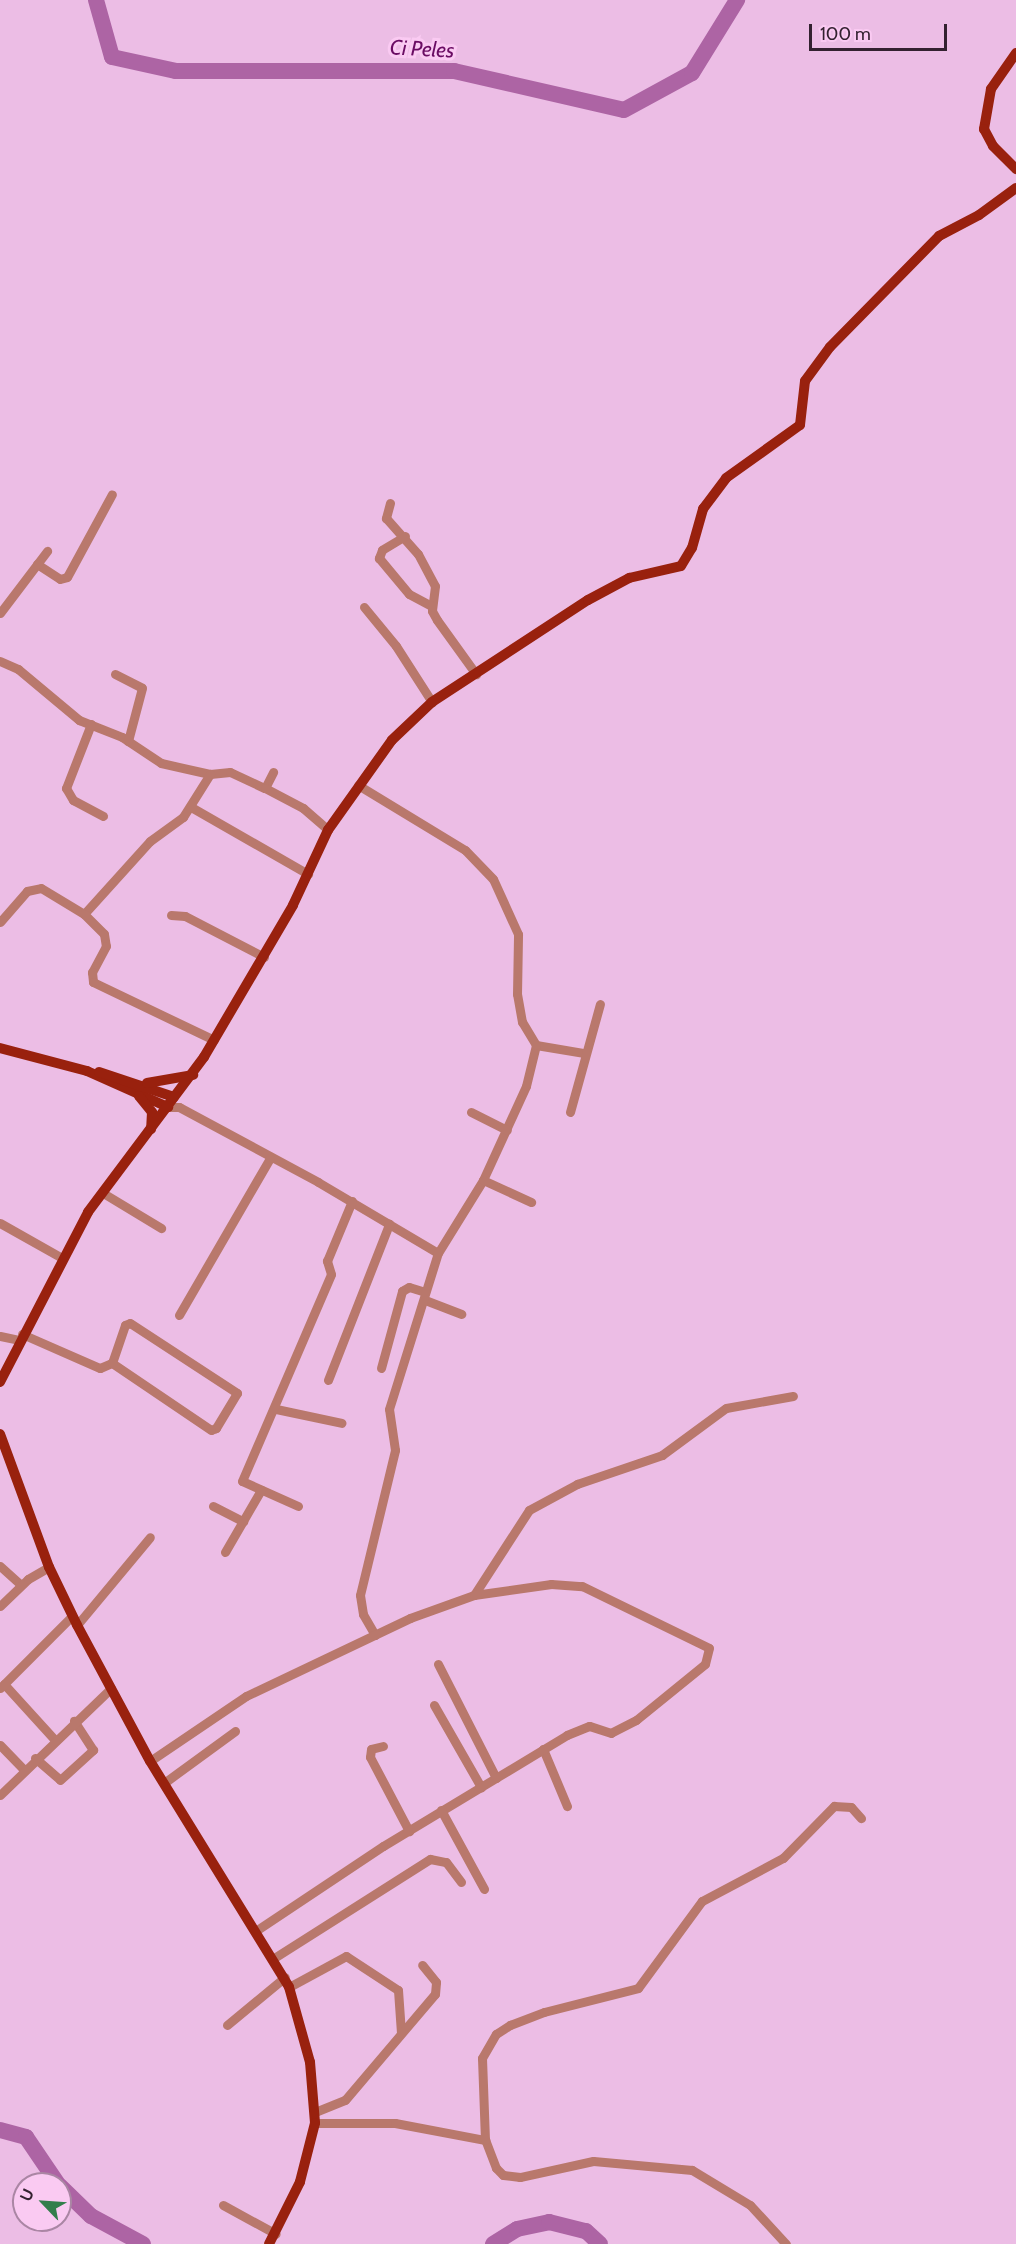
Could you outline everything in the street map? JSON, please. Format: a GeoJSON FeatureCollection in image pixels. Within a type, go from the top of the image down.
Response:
{"type":"FeatureCollection","features":[{"type":"Feature","properties":{"kind":"main road"},"geometry":{"type":"LineString","coordinates":[[1016,53],[992,88],[984,129],[993,146],[1016,169]]}},
{"type":"Feature","properties":{"kind":"main road"},"geometry":{"type":"LineString","coordinates":[[0,1382],[20,1337],[62,1258],[103,1193],[174,1104],[264,957],[308,874],[328,830],[358,785],[399,732],[432,702],[622,580],[681,566],[692,548],[703,509],[726,478],[800,425],[805,381],[830,347],[939,236],[979,215],[1016,188]]}},
{"type":"Feature","properties":{"kind":"main road"},"geometry":{"type":"LineString","coordinates":[[0,1048],[144,1084],[174,1104]]}},
{"type":"Feature","properties":{"kind":"main road"},"geometry":{"type":"LineString","coordinates":[[87,1071],[135,1092],[174,1104]]}},
{"type":"Feature","properties":{"kind":"main road"},"geometry":{"type":"LineString","coordinates":[[144,1084],[193,1074]]}},
{"type":"Feature","properties":{"kind":"main road"},"geometry":{"type":"LineString","coordinates":[[135,1092],[152,1112],[151,1130]]}},
{"type":"Feature","properties":{"kind":"main road"},"geometry":{"type":"LineString","coordinates":[[0,1434],[49,1567],[74,1620],[150,1761],[257,1930],[287,1982],[310,2062],[315,2117],[300,2182],[271,2241]]}},
{"type":"Feature","properties":{"kind":"street"},"geometry":{"type":"LineString","coordinates":[[37,564],[63,580],[79,562],[96,517],[112,494]]}},
{"type":"Feature","properties":{"kind":"street"},"geometry":{"type":"LineString","coordinates":[[390,503],[386,518],[405,536],[435,586],[432,606],[437,620],[476,674]]}},
{"type":"Feature","properties":{"kind":"street"},"geometry":{"type":"LineString","coordinates":[[405,536],[382,550],[379,558],[409,594],[432,606]]}},
{"type":"Feature","properties":{"kind":"street"},"geometry":{"type":"LineString","coordinates":[[0,613],[47,551]]}},
{"type":"Feature","properties":{"kind":"street"},"geometry":{"type":"LineString","coordinates":[[363,607],[396,646],[432,702]]}},
{"type":"Feature","properties":{"kind":"street"},"geometry":{"type":"LineString","coordinates":[[0,661],[18,669],[79,720],[128,741],[161,763],[210,774],[230,772],[303,808],[328,830]]}},
{"type":"Feature","properties":{"kind":"street"},"geometry":{"type":"LineString","coordinates":[[115,674],[142,688],[128,741]]}},
{"type":"Feature","properties":{"kind":"street"},"geometry":{"type":"LineString","coordinates":[[91,724],[66,788],[73,801],[102,816]]}},
{"type":"Feature","properties":{"kind":"street"},"geometry":{"type":"LineString","coordinates":[[266,788],[273,772]]}},
{"type":"Feature","properties":{"kind":"street"},"geometry":{"type":"LineString","coordinates":[[84,914],[150,841],[191,807],[210,774]]}},
{"type":"Feature","properties":{"kind":"street"},"geometry":{"type":"LineString","coordinates":[[358,785],[455,843],[493,879],[518,934],[517,994],[522,1022],[536,1045],[526,1086],[507,1130],[483,1180],[438,1253],[388,1409],[395,1450],[360,1595],[363,1614],[375,1635]]}},
{"type":"Feature","properties":{"kind":"street"},"geometry":{"type":"LineString","coordinates":[[191,807],[308,874]]}},
{"type":"Feature","properties":{"kind":"street"},"geometry":{"type":"LineString","coordinates":[[0,922],[34,887],[84,914],[107,940],[92,972],[93,982],[214,1040]]}},
{"type":"Feature","properties":{"kind":"street"},"geometry":{"type":"LineString","coordinates":[[171,915],[185,916],[264,957]]}},
{"type":"Feature","properties":{"kind":"street"},"geometry":{"type":"LineString","coordinates":[[570,1112],[584,1053],[600,1004]]}},
{"type":"Feature","properties":{"kind":"street"},"geometry":{"type":"LineString","coordinates":[[536,1045],[584,1053]]}},
{"type":"Feature","properties":{"kind":"street"},"geometry":{"type":"LineString","coordinates":[[174,1104],[352,1201],[438,1253]]}},
{"type":"Feature","properties":{"kind":"street"},"geometry":{"type":"LineString","coordinates":[[471,1112],[507,1130]]}},
{"type":"Feature","properties":{"kind":"street"},"geometry":{"type":"LineString","coordinates":[[179,1315],[270,1158]]}},
{"type":"Feature","properties":{"kind":"street"},"geometry":{"type":"LineString","coordinates":[[483,1180],[531,1202]]}},
{"type":"Feature","properties":{"kind":"street"},"geometry":{"type":"LineString","coordinates":[[103,1193],[161,1228]]}},
{"type":"Feature","properties":{"kind":"street"},"geometry":{"type":"LineString","coordinates":[[298,1506],[242,1481],[276,1409],[331,1274],[327,1261],[352,1201]]}},
{"type":"Feature","properties":{"kind":"street"},"geometry":{"type":"LineString","coordinates":[[0,1222],[62,1258]]}},
{"type":"Feature","properties":{"kind":"street"},"geometry":{"type":"LineString","coordinates":[[328,1380],[389,1224]]}},
{"type":"Feature","properties":{"kind":"street"},"geometry":{"type":"LineString","coordinates":[[381,1368],[402,1291],[409,1287],[461,1314]]}},
{"type":"Feature","properties":{"kind":"street"},"geometry":{"type":"LineString","coordinates":[[0,1336],[20,1337],[100,1368],[112,1363],[125,1325],[130,1323],[237,1393],[211,1430],[112,1363]]}},
{"type":"Feature","properties":{"kind":"street"},"geometry":{"type":"LineString","coordinates":[[474,1595],[529,1510],[577,1484],[662,1455],[726,1408],[793,1396]]}},
{"type":"Feature","properties":{"kind":"street"},"geometry":{"type":"LineString","coordinates":[[276,1409],[342,1423]]}},
{"type":"Feature","properties":{"kind":"street"},"geometry":{"type":"LineString","coordinates":[[225,1552],[261,1490]]}},
{"type":"Feature","properties":{"kind":"street"},"geometry":{"type":"LineString","coordinates":[[213,1506],[243,1521]]}},
{"type":"Feature","properties":{"kind":"street"},"geometry":{"type":"LineString","coordinates":[[55,1740],[2,1686],[74,1620],[150,1537]]}},
{"type":"Feature","properties":{"kind":"street"},"geometry":{"type":"LineString","coordinates":[[0,1566],[21,1586]]}},
{"type":"Feature","properties":{"kind":"street"},"geometry":{"type":"LineString","coordinates":[[0,1606],[21,1586],[49,1567]]}},
{"type":"Feature","properties":{"kind":"street"},"geometry":{"type":"LineString","coordinates":[[150,1761],[246,1696],[375,1635],[474,1595],[551,1584],[582,1586],[709,1648],[705,1664],[636,1720],[611,1733],[589,1726],[543,1749],[441,1810],[257,1930]]}},
{"type":"Feature","properties":{"kind":"street"},"geometry":{"type":"LineString","coordinates":[[438,1664],[496,1778]]}},
{"type":"Feature","properties":{"kind":"street"},"geometry":{"type":"LineString","coordinates":[[0,1795],[23,1769],[111,1688]]}},
{"type":"Feature","properties":{"kind":"street"},"geometry":{"type":"LineString","coordinates":[[434,1706],[481,1787]]}},
{"type":"Feature","properties":{"kind":"street"},"geometry":{"type":"LineString","coordinates":[[35,1758],[60,1780],[93,1750],[74,1721]]}},
{"type":"Feature","properties":{"kind":"street"},"geometry":{"type":"LineString","coordinates":[[164,1783],[235,1731]]}},
{"type":"Feature","properties":{"kind":"street"},"geometry":{"type":"LineString","coordinates":[[0,1745],[23,1769]]}},
{"type":"Feature","properties":{"kind":"street"},"geometry":{"type":"LineString","coordinates":[[383,1746],[371,1749],[370,1757],[409,1831]]}},
{"type":"Feature","properties":{"kind":"street"},"geometry":{"type":"LineString","coordinates":[[543,1749],[567,1806]]}},
{"type":"Feature","properties":{"kind":"street"},"geometry":{"type":"LineString","coordinates":[[786,2244],[750,2205],[692,2170],[593,2161],[510,2177],[496,2168],[485,2140],[482,2058],[500,2030],[544,2012],[638,1988],[702,1901],[783,1858],[834,1806],[851,1807],[861,1818]]}},
{"type":"Feature","properties":{"kind":"street"},"geometry":{"type":"LineString","coordinates":[[441,1810],[484,1889]]}},
{"type":"Feature","properties":{"kind":"street"},"geometry":{"type":"LineString","coordinates":[[274,1958],[430,1859],[446,1862],[461,1882]]}},
{"type":"Feature","properties":{"kind":"street"},"geometry":{"type":"LineString","coordinates":[[227,2025],[287,1982],[346,1956],[398,1990],[401,2033]]}},
{"type":"Feature","properties":{"kind":"street"},"geometry":{"type":"LineString","coordinates":[[315,2117],[345,2100],[435,1994],[436,1982],[422,1965]]}},
{"type":"Feature","properties":{"kind":"street"},"geometry":{"type":"LineString","coordinates":[[315,2117],[395,2123],[485,2140]]}},
{"type":"Feature","properties":{"kind":"street"},"geometry":{"type":"LineString","coordinates":[[223,2205],[271,2241]]}},
{"type":"Feature","properties":{"kind":"waterway","name":"Ci Peles"},"geometry":{"type":"LineString","coordinates":[[96,0],[112,57],[176,71],[454,71],[624,110],[692,73],[737,0]]}},
{"type":"Feature","properties":{"kind":"waterway","name":"Ci Peles"},"geometry":{"type":"LineString","coordinates":[[0,2130],[26,2137],[50,2172]]}},
{"type":"Feature","properties":{"kind":"waterway","name":"Ci Peles"},"geometry":{"type":"LineString","coordinates":[[72,2198],[91,2216],[143,2244]]}},
{"type":"Feature","properties":{"kind":"waterway","name":"Ci Peles"},"geometry":{"type":"LineString","coordinates":[[493,2244],[517,2229],[549,2222],[586,2231],[600,2244]]}}]}
